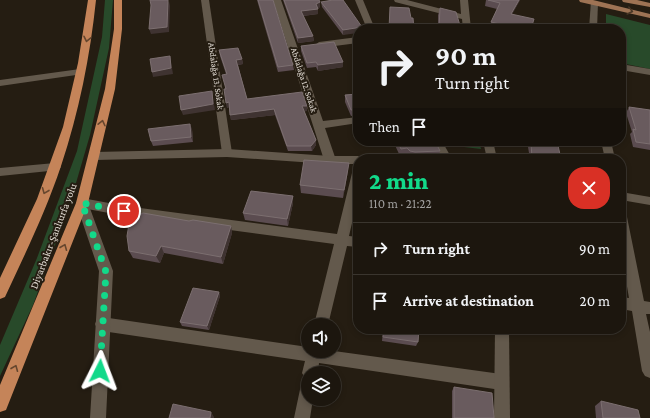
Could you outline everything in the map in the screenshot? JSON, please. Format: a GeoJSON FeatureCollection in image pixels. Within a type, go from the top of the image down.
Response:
{"type":"FeatureCollection","features":[{"type":"Feature","properties":{"kind":"highway"},"geometry":{"type":"LineString","coordinates":[[0,292],[33,221],[66,132],[90,26],[92,0]]}},
{"type":"Feature","properties":{"kind":"highway","name":"Diyarbakır-Şanlıurfa yolu"},"geometry":{"type":"LineString","coordinates":[[0,404],[82,203],[95,156],[110,89],[118,29],[118,0]]}},
{"type":"Feature","properties":{"kind":"main road"},"geometry":{"type":"LineString","coordinates":[[583,0],[650,16]]}},
{"type":"Feature","properties":{"kind":"main road"},"geometry":{"type":"LineString","coordinates":[[626,0],[650,5]]}},
{"type":"Feature","properties":{"kind":"street","name":"Abdalağa 13. Sokak"},"geometry":{"type":"LineString","coordinates":[[205,0],[227,153]]}},
{"type":"Feature","properties":{"kind":"street","name":"Abdalağa 12. Sokak"},"geometry":{"type":"LineString","coordinates":[[277,0],[301,47],[319,125],[330,160]]}},
{"type":"Feature","properties":{"kind":"street"},"geometry":{"type":"LineString","coordinates":[[359,0],[369,24]]}},
{"type":"Feature","properties":{"kind":"street"},"geometry":{"type":"LineString","coordinates":[[398,0],[465,17]]}},
{"type":"Feature","properties":{"kind":"street"},"geometry":{"type":"LineString","coordinates":[[464,0],[466,24]]}},
{"type":"Feature","properties":{"kind":"street"},"geometry":{"type":"LineString","coordinates":[[593,24],[594,3]]}},
{"type":"Feature","properties":{"kind":"street"},"geometry":{"type":"LineString","coordinates":[[301,47],[353,41]]}},
{"type":"Feature","properties":{"kind":"street"},"geometry":{"type":"LineString","coordinates":[[626,68],[650,72]]}},
{"type":"Feature","properties":{"kind":"street"},"geometry":{"type":"LineString","coordinates":[[0,83],[80,72]]}},
{"type":"Feature","properties":{"kind":"street"},"geometry":{"type":"LineString","coordinates":[[319,125],[353,121]]}},
{"type":"Feature","properties":{"kind":"street"},"geometry":{"type":"LineString","coordinates":[[95,156],[227,153],[330,160],[353,160]]}},
{"type":"Feature","properties":{"kind":"street"},"geometry":{"type":"LineString","coordinates":[[0,172],[54,167]]}},
{"type":"Feature","properties":{"kind":"street"},"geometry":{"type":"LineString","coordinates":[[323,318],[353,195]]}},
{"type":"Feature","properties":{"kind":"street"},"geometry":{"type":"LineString","coordinates":[[626,197],[650,202]]}},
{"type":"Feature","properties":{"kind":"street"},"geometry":{"type":"LineString","coordinates":[[98,418],[106,272],[82,203],[132,212],[353,241]]}},
{"type":"Feature","properties":{"kind":"street"},"geometry":{"type":"LineString","coordinates":[[626,237],[644,307],[650,371]]}},
{"type":"Feature","properties":{"kind":"street"},"geometry":{"type":"LineString","coordinates":[[626,304],[644,307]]}},
{"type":"Feature","properties":{"kind":"street"},"geometry":{"type":"LineString","coordinates":[[102,324],[301,351]]}},
{"type":"Feature","properties":{"kind":"street"},"geometry":{"type":"LineString","coordinates":[[502,334],[502,418]]}},
{"type":"Feature","properties":{"kind":"street"},"geometry":{"type":"LineString","coordinates":[[341,357],[501,382]]}},
{"type":"Feature","properties":{"kind":"street"},"geometry":{"type":"LineString","coordinates":[[302,418],[304,406]]}},
{"type":"Feature","properties":{"kind":"green space"},"geometry":{"type":"Polygon","coordinates":[[[105,0],[113,0],[109,48],[90,135],[69,207],[33,305],[0,376],[0,345],[37,258],[77,151],[102,37],[105,0]]]}},
{"type":"Feature","properties":{"kind":"green space"},"geometry":{"type":"Polygon","coordinates":[[[606,14],[650,25],[650,69],[626,64],[626,24],[606,24],[606,14]]]}},
{"type":"Feature","properties":{"kind":"green space"},"geometry":{"type":"Polygon","coordinates":[[[456,146],[480,146],[481,149],[456,146]]]}},
{"type":"Feature","properties":{"kind":"building"},"geometry":{"type":"Polygon","coordinates":[[[150,0],[168,0],[167,27],[149,29],[150,0]]]}},
{"type":"Feature","properties":{"kind":"building"},"geometry":{"type":"Polygon","coordinates":[[[258,0],[273,0],[293,65],[278,67],[258,0]]]}},
{"type":"Feature","properties":{"kind":"building"},"geometry":{"type":"Polygon","coordinates":[[[284,0],[319,0],[320,2],[316,4],[318,9],[301,11],[313,36],[298,38],[284,0]]]}},
{"type":"Feature","properties":{"kind":"building"},"geometry":{"type":"Polygon","coordinates":[[[343,0],[360,24],[353,24],[353,28],[343,30],[321,2],[343,0]]]}},
{"type":"Feature","properties":{"kind":"building"},"geometry":{"type":"Polygon","coordinates":[[[488,0],[519,0],[511,14],[534,19],[532,24],[499,24],[491,22],[500,3],[488,0]]]}},
{"type":"Feature","properties":{"kind":"building"},"geometry":{"type":"Polygon","coordinates":[[[390,7],[409,8],[414,24],[389,24],[390,7]]]}},
{"type":"Feature","properties":{"kind":"building"},"geometry":{"type":"Polygon","coordinates":[[[440,8],[456,12],[460,24],[439,24],[440,8]]]}},
{"type":"Feature","properties":{"kind":"building"},"geometry":{"type":"Polygon","coordinates":[[[334,42],[343,62],[318,65],[316,62],[307,63],[301,46],[334,42]]]}},
{"type":"Feature","properties":{"kind":"building"},"geometry":{"type":"Polygon","coordinates":[[[238,48],[242,59],[236,60],[247,99],[302,92],[307,106],[302,106],[316,140],[311,146],[287,146],[274,109],[230,115],[229,102],[226,103],[224,89],[226,89],[222,75],[227,74],[219,50],[238,48]]]}},
{"type":"Feature","properties":{"kind":"building"},"geometry":{"type":"Polygon","coordinates":[[[170,56],[171,68],[152,72],[150,59],[170,56]]]}},
{"type":"Feature","properties":{"kind":"building"},"geometry":{"type":"Polygon","coordinates":[[[212,91],[213,104],[181,110],[179,96],[212,91]]]}},
{"type":"Feature","properties":{"kind":"building"},"geometry":{"type":"Polygon","coordinates":[[[353,94],[353,110],[351,110],[345,95],[353,94]]]}},
{"type":"Feature","properties":{"kind":"building"},"geometry":{"type":"Polygon","coordinates":[[[629,107],[650,110],[650,144],[636,142],[633,129],[636,130],[629,107]]]}},
{"type":"Feature","properties":{"kind":"building"},"geometry":{"type":"Polygon","coordinates":[[[190,124],[191,137],[151,141],[148,129],[190,124]]]}},
{"type":"Feature","properties":{"kind":"building"},"geometry":{"type":"Polygon","coordinates":[[[400,146],[438,146],[440,151],[415,152],[410,151],[407,148],[401,149],[400,146]]]}},
{"type":"Feature","properties":{"kind":"building"},"geometry":{"type":"Polygon","coordinates":[[[531,146],[558,146],[560,154],[532,154],[531,146]]]}},
{"type":"Feature","properties":{"kind":"building"},"geometry":{"type":"Polygon","coordinates":[[[304,160],[349,163],[344,190],[300,185],[304,160]]]}},
{"type":"Feature","properties":{"kind":"building"},"geometry":{"type":"Polygon","coordinates":[[[251,191],[293,196],[287,219],[243,213],[251,191]]]}},
{"type":"Feature","properties":{"kind":"building"},"geometry":{"type":"Polygon","coordinates":[[[143,213],[231,226],[221,257],[161,246],[156,256],[129,251],[127,236],[129,224],[137,216],[143,213]]]}},
{"type":"Feature","properties":{"kind":"building"},"geometry":{"type":"Polygon","coordinates":[[[193,288],[219,292],[207,326],[180,322],[193,288]]]}},
{"type":"Feature","properties":{"kind":"building"},"geometry":{"type":"Polygon","coordinates":[[[383,334],[419,334],[418,342],[383,337],[383,334]]]}},
{"type":"Feature","properties":{"kind":"building"},"geometry":{"type":"Polygon","coordinates":[[[454,387],[492,393],[494,418],[454,418],[454,387]]]}},
{"type":"Feature","properties":{"kind":"building"},"geometry":{"type":"Polygon","coordinates":[[[601,401],[638,410],[640,418],[603,418],[601,401]]]}},
{"type":"Feature","properties":{"kind":"building"},"geometry":{"type":"Polygon","coordinates":[[[173,404],[211,412],[210,418],[169,418],[173,404]]]}},
{"type":"Feature","properties":{"kind":"route"},"geometry":{"type":"LineString","coordinates":[[100,371],[106,272],[82,203],[124,211]]}}]}
